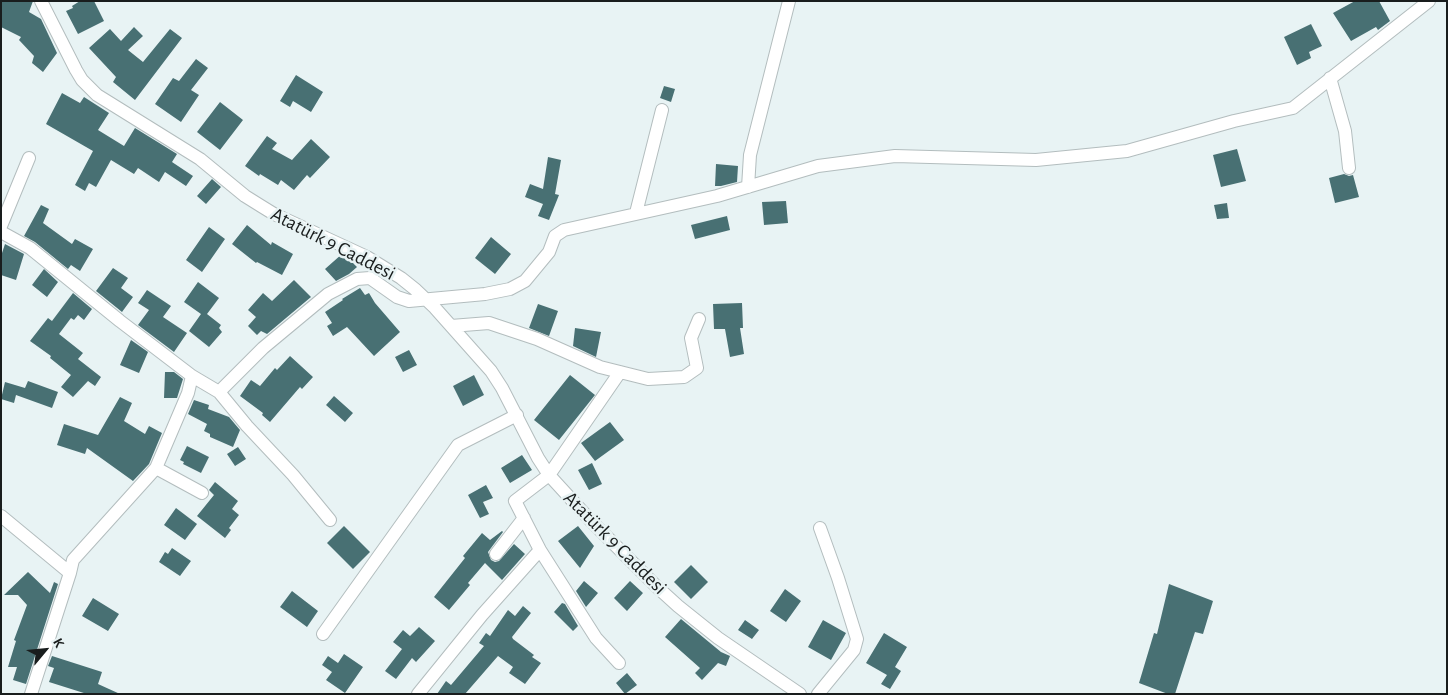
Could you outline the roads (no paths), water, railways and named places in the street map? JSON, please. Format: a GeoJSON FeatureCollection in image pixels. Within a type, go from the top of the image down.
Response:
{"type":"FeatureCollection","features":[{"type":"Feature","properties":{"kind":"street","name":"Atatürk 9 Caddesi"},"geometry":{"type":"LineString","coordinates":[[41,1],[79,75],[97,95],[200,160],[244,196],[367,257],[401,278],[426,300],[490,371],[549,475],[627,558],[678,606],[718,638],[800,694]]}},
{"type":"Feature","properties":{"kind":"street"},"geometry":{"type":"LineString","coordinates":[[748,187],[750,155],[789,1]]}},
{"type":"Feature","properties":{"kind":"street"},"geometry":{"type":"LineString","coordinates":[[218,392],[263,348],[328,294],[357,279],[370,278],[397,297],[409,301],[485,294],[510,289],[525,281],[549,252],[555,236],[564,230],[717,196],[818,166],[895,156],[1036,160],[1127,151],[1234,121],[1293,108],[1429,1]]}},
{"type":"Feature","properties":{"kind":"street"},"geometry":{"type":"LineString","coordinates":[[1330,78],[1345,131],[1349,168]]}},
{"type":"Feature","properties":{"kind":"street"},"geometry":{"type":"LineString","coordinates":[[636,213],[662,110]]}},
{"type":"Feature","properties":{"kind":"street"},"geometry":{"type":"LineString","coordinates":[[1,226],[29,158]]}},
{"type":"Feature","properties":{"kind":"street"},"geometry":{"type":"LineString","coordinates":[[1,232],[30,248],[120,321],[192,376],[218,392],[293,475],[330,520]]}},
{"type":"Feature","properties":{"kind":"street"},"geometry":{"type":"LineString","coordinates":[[450,326],[489,323],[537,339],[600,367],[648,378],[684,377],[697,368],[691,338],[699,319]]}},
{"type":"Feature","properties":{"kind":"street"},"geometry":{"type":"LineString","coordinates":[[619,663],[596,638],[540,550],[515,501],[549,475],[620,372]]}},
{"type":"Feature","properties":{"kind":"street"},"geometry":{"type":"LineString","coordinates":[[31,694],[73,560],[156,468],[188,393],[192,376]]}},
{"type":"Feature","properties":{"kind":"street"},"geometry":{"type":"LineString","coordinates":[[323,634],[458,445],[516,415]]}},
{"type":"Feature","properties":{"kind":"street"},"geometry":{"type":"LineString","coordinates":[[156,468],[202,493]]}},
{"type":"Feature","properties":{"kind":"street"},"geometry":{"type":"LineString","coordinates":[[1,516],[70,573]]}},
{"type":"Feature","properties":{"kind":"street"},"geometry":{"type":"LineString","coordinates":[[496,554],[524,518]]}},
{"type":"Feature","properties":{"kind":"street"},"geometry":{"type":"LineString","coordinates":[[818,694],[854,650],[857,639],[820,528]]}},
{"type":"Feature","properties":{"kind":"street"},"geometry":{"type":"LineString","coordinates":[[418,694],[482,615],[540,550]]}}]}
